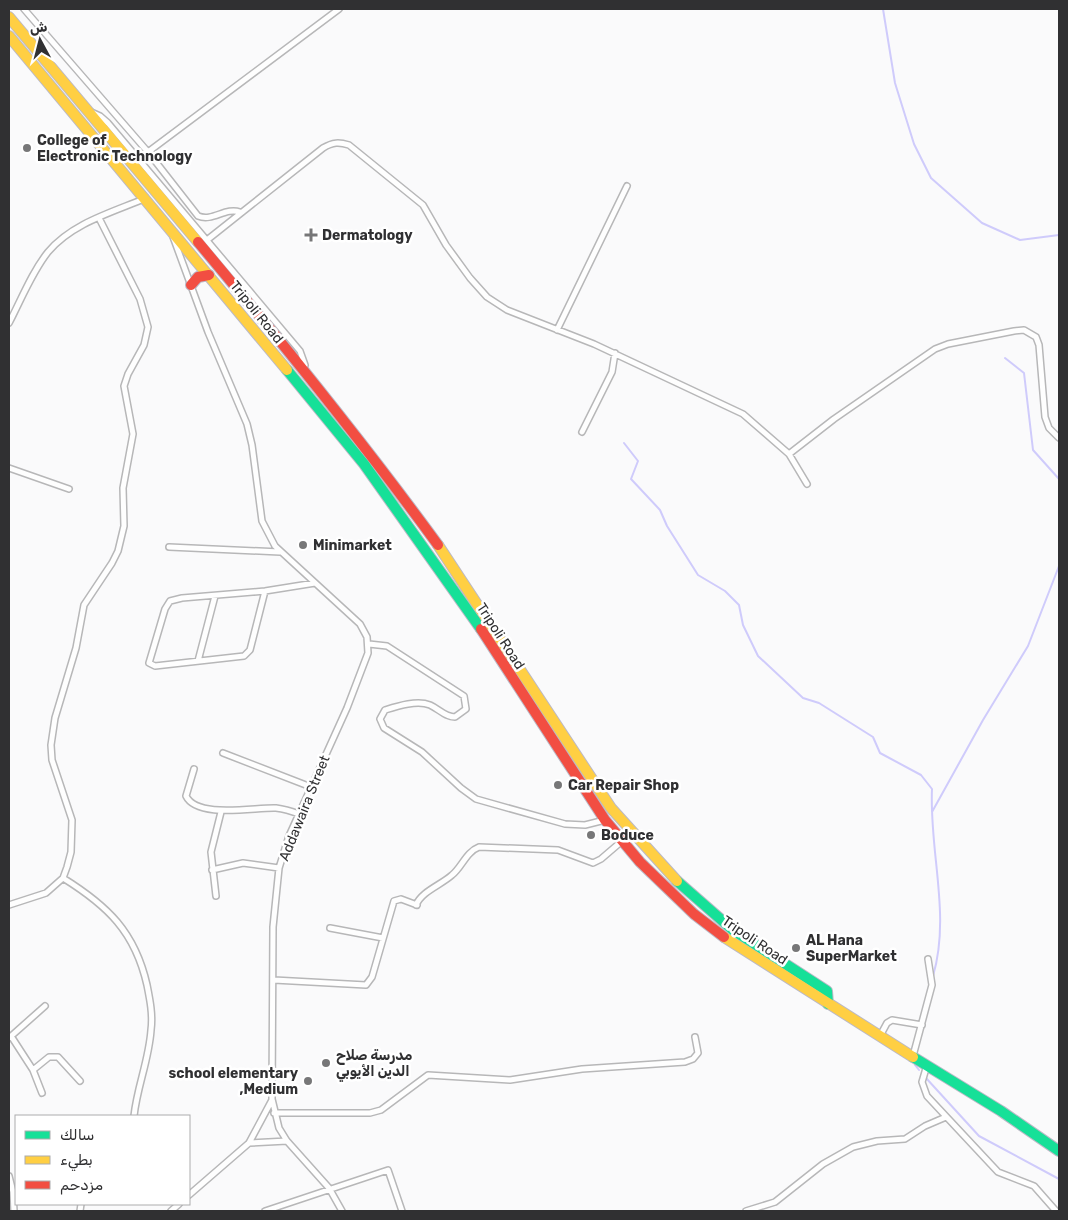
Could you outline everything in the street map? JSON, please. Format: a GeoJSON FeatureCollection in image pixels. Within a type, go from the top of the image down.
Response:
{"type":"FeatureCollection","features":[{"type":"Feature","properties":{"kind":"highway"},"geometry":{"type":"LineString","coordinates":[[9,17],[308,375],[373,456],[443,552],[611,808],[643,847],[694,898],[750,941],[827,992],[828,1004]]}},
{"type":"Feature","properties":{"kind":"highway","name":"Tripoli Road"},"geometry":{"type":"LineString","coordinates":[[9,36],[146,198],[364,464],[476,622],[605,820],[666,888],[723,937],[1001,1111],[1059,1151]]}},
{"type":"Feature","properties":{"kind":"highway"},"geometry":{"type":"LineString","coordinates":[[191,285],[198,277],[209,275]]}},
{"type":"Feature","properties":{"kind":"street"},"geometry":{"type":"LineString","coordinates":[[24,9],[148,152],[198,216],[206,218],[229,211],[240,212]]}},
{"type":"Feature","properties":{"kind":"street"},"geometry":{"type":"LineString","coordinates":[[148,152],[339,9]]}},
{"type":"Feature","properties":{"kind":"street"},"geometry":{"type":"LineString","coordinates":[[88,112],[106,120],[207,240],[300,352],[308,375]]}},
{"type":"Feature","properties":{"kind":"street"},"geometry":{"type":"LineString","coordinates":[[207,240],[323,148],[331,143],[340,142],[349,146],[423,205],[446,245],[486,297],[507,310],[614,353],[743,414],[789,454],[807,484]]}},
{"type":"Feature","properties":{"kind":"street"},"geometry":{"type":"LineString","coordinates":[[557,330],[627,186]]}},
{"type":"Feature","properties":{"kind":"street"},"geometry":{"type":"LineString","coordinates":[[9,323],[49,251],[71,232],[146,198]]}},
{"type":"Feature","properties":{"kind":"street"},"geometry":{"type":"LineString","coordinates":[[9,905],[46,893],[63,878],[70,852],[72,820],[52,760],[51,745],[55,718],[76,648],[84,605],[112,563],[122,537],[123,488],[133,445],[133,434],[124,386],[128,374],[144,345],[148,327],[140,299],[99,218]]}},
{"type":"Feature","properties":{"kind":"street"},"geometry":{"type":"LineString","coordinates":[[168,225],[208,332],[247,424],[254,455],[262,521],[270,538],[281,552],[360,624],[369,644],[387,646],[464,696],[466,709],[455,717],[420,703],[385,710],[380,719],[384,728],[430,758],[461,788],[486,803],[565,824],[585,825],[605,820]]}},
{"type":"Feature","properties":{"kind":"street"},"geometry":{"type":"LineString","coordinates":[[789,454],[935,349],[1002,332],[1024,330],[1036,337],[1039,345],[1045,416],[1049,428],[1059,438]]}},
{"type":"Feature","properties":{"kind":"street"},"geometry":{"type":"LineString","coordinates":[[582,432],[612,372],[614,353]]}},
{"type":"Feature","properties":{"kind":"street"},"geometry":{"type":"LineString","coordinates":[[9,468],[69,489]]}},
{"type":"Feature","properties":{"kind":"street"},"geometry":{"type":"LineString","coordinates":[[169,547],[281,552]]}},
{"type":"Feature","properties":{"kind":"street"},"geometry":{"type":"LineString","coordinates":[[265,591],[247,654],[239,658],[151,665],[148,659],[165,609],[170,601],[265,591],[315,583]]}},
{"type":"Feature","properties":{"kind":"street"},"geometry":{"type":"LineString","coordinates":[[198,661],[215,596]]}},
{"type":"Feature","properties":{"kind":"street","name":"Addawaira Street"},"geometry":{"type":"LineString","coordinates":[[342,1211],[329,1188],[287,1141],[278,1128],[274,1113],[272,1099],[273,927],[279,868],[299,814],[347,708],[368,653],[369,644]]}},
{"type":"Feature","properties":{"kind":"street"},"geometry":{"type":"LineString","coordinates":[[223,753],[311,786]]}},
{"type":"Feature","properties":{"kind":"street"},"geometry":{"type":"LineString","coordinates":[[194,769],[187,791],[188,800],[221,812],[276,808],[299,814]]}},
{"type":"Feature","properties":{"kind":"street"},"geometry":{"type":"LineString","coordinates":[[216,896],[211,852],[221,812]]}},
{"type":"Feature","properties":{"kind":"street"},"geometry":{"type":"LineString","coordinates":[[274,980],[366,985],[372,977],[394,901],[401,899],[417,905],[422,896],[454,874],[470,852],[479,847],[558,850],[591,863],[601,860],[622,841]]}},
{"type":"Feature","properties":{"kind":"street"},"geometry":{"type":"LineString","coordinates":[[212,870],[252,863],[279,868]]}},
{"type":"Feature","properties":{"kind":"street"},"geometry":{"type":"LineString","coordinates":[[63,878],[104,907],[121,924],[136,952],[144,976],[151,1006],[151,1030],[134,1115]]}},
{"type":"Feature","properties":{"kind":"street"},"geometry":{"type":"LineString","coordinates":[[330,928],[383,938]]}},
{"type":"Feature","properties":{"kind":"street"},"geometry":{"type":"LineString","coordinates":[[913,1056],[932,985],[928,959]]}},
{"type":"Feature","properties":{"kind":"street"},"geometry":{"type":"LineString","coordinates":[[42,1093],[33,1070],[10,1037],[45,1006]]}},
{"type":"Feature","properties":{"kind":"street"},"geometry":{"type":"LineString","coordinates":[[880,1036],[890,1020],[922,1025]]}},
{"type":"Feature","properties":{"kind":"street"},"geometry":{"type":"LineString","coordinates":[[274,1113],[370,1113],[381,1110],[428,1075],[510,1080],[582,1069],[685,1062],[693,1059],[698,1053],[696,1037]]}},
{"type":"Feature","properties":{"kind":"street"},"geometry":{"type":"LineString","coordinates":[[33,1070],[49,1057],[58,1057],[80,1081]]}},
{"type":"Feature","properties":{"kind":"street"},"geometry":{"type":"LineString","coordinates":[[928,1065],[923,1074],[924,1090],[946,1117],[998,1172],[1034,1186],[1056,1211]]}},
{"type":"Feature","properties":{"kind":"street"},"geometry":{"type":"LineString","coordinates":[[190,1194],[249,1143],[272,1099]]}},
{"type":"Feature","properties":{"kind":"street"},"geometry":{"type":"LineString","coordinates":[[746,1211],[775,1202],[823,1164],[854,1147],[877,1141],[905,1139],[925,1126],[946,1117]]}},
{"type":"Feature","properties":{"kind":"street"},"geometry":{"type":"LineString","coordinates":[[249,1143],[287,1141]]}},
{"type":"Feature","properties":{"kind":"street"},"geometry":{"type":"LineString","coordinates":[[265,1211],[329,1188],[388,1170],[402,1211]]}},
{"type":"Feature","properties":{"kind":"street"},"geometry":{"type":"LineString","coordinates":[[9,1176],[13,1192],[14,1211]]}},
{"type":"Feature","properties":{"kind":"waterway"},"geometry":{"type":"LineString","coordinates":[[883,9],[895,83],[914,144],[931,178],[982,223],[1020,240],[1059,235]]}},
{"type":"Feature","properties":{"kind":"waterway"},"geometry":{"type":"LineString","coordinates":[[1005,358],[1024,373],[1033,450],[1059,479]]}},
{"type":"Feature","properties":{"kind":"waterway"},"geometry":{"type":"LineString","coordinates":[[624,443],[638,461],[631,479],[660,510],[667,526],[698,575],[725,591],[739,605],[743,625],[758,656],[803,698],[819,703],[873,737],[880,753],[921,775],[932,789],[933,836],[940,906],[938,953],[933,976]]}},
{"type":"Feature","properties":{"kind":"waterway"},"geometry":{"type":"LineString","coordinates":[[932,812],[983,720],[1028,646],[1059,566]]}},
{"type":"Feature","properties":{"kind":"waterway"},"geometry":{"type":"LineString","coordinates":[[915,1065],[919,1070]]}},
{"type":"Feature","properties":{"kind":"waterway"},"geometry":{"type":"LineString","coordinates":[[926,1078],[979,1136],[1059,1179]]}},
{"type":"Feature","properties":{"kind":"traffic: fast"},"geometry":{"type":"LineString","coordinates":[[287,370],[364,464],[481,629]]}},
{"type":"Feature","properties":{"kind":"traffic: fast"},"geometry":{"type":"LineString","coordinates":[[677,881],[733,930],[827,991],[828,1004]]}},
{"type":"Feature","properties":{"kind":"traffic: fast"},"geometry":{"type":"LineString","coordinates":[[913,1057],[1001,1111],[1059,1151]]}},
{"type":"Feature","properties":{"kind":"traffic: slow"},"geometry":{"type":"LineString","coordinates":[[9,17],[198,242]]}},
{"type":"Feature","properties":{"kind":"traffic: slow"},"geometry":{"type":"LineString","coordinates":[[9,36],[287,370]]}},
{"type":"Feature","properties":{"kind":"traffic: slow"},"geometry":{"type":"LineString","coordinates":[[438,545],[611,808],[677,881]]}},
{"type":"Feature","properties":{"kind":"traffic: slow"},"geometry":{"type":"LineString","coordinates":[[724,937],[913,1057]]}},
{"type":"Feature","properties":{"kind":"traffic: jam"},"geometry":{"type":"LineString","coordinates":[[198,242],[321,392],[438,545]]}},
{"type":"Feature","properties":{"kind":"traffic: jam"},"geometry":{"type":"LineString","coordinates":[[191,285],[198,277],[209,275]]}},
{"type":"Feature","properties":{"kind":"traffic: jam"},"geometry":{"type":"LineString","coordinates":[[481,629],[605,820],[640,862],[694,914],[724,937]]}},
{"type":"Feature","properties":{"kind":"place","name":"College of Electronic Technology"},"geometry":{"type":"Point","coordinates":[27,148]}},
{"type":"Feature","properties":{"kind":"place","name":"Dermatology"},"geometry":{"type":"Point","coordinates":[311,235]}},
{"type":"Feature","properties":{"kind":"place","name":"Minimarket"},"geometry":{"type":"Point","coordinates":[303,545]}},
{"type":"Feature","properties":{"kind":"place","name":"Car Repair Shop"},"geometry":{"type":"Point","coordinates":[558,785]}},
{"type":"Feature","properties":{"kind":"place","name":"Boduce"},"geometry":{"type":"Point","coordinates":[591,835]}},
{"type":"Feature","properties":{"kind":"place","name":"AL Hana SuperMarket"},"geometry":{"type":"Point","coordinates":[796,948]}},
{"type":"Feature","properties":{"kind":"place","name":"مدرسة صلاح الدين الأيوبي"},"geometry":{"type":"Point","coordinates":[326,1063]}},
{"type":"Feature","properties":{"kind":"place","name":"school elementary ,Medium"},"geometry":{"type":"Point","coordinates":[308,1081]}}]}
